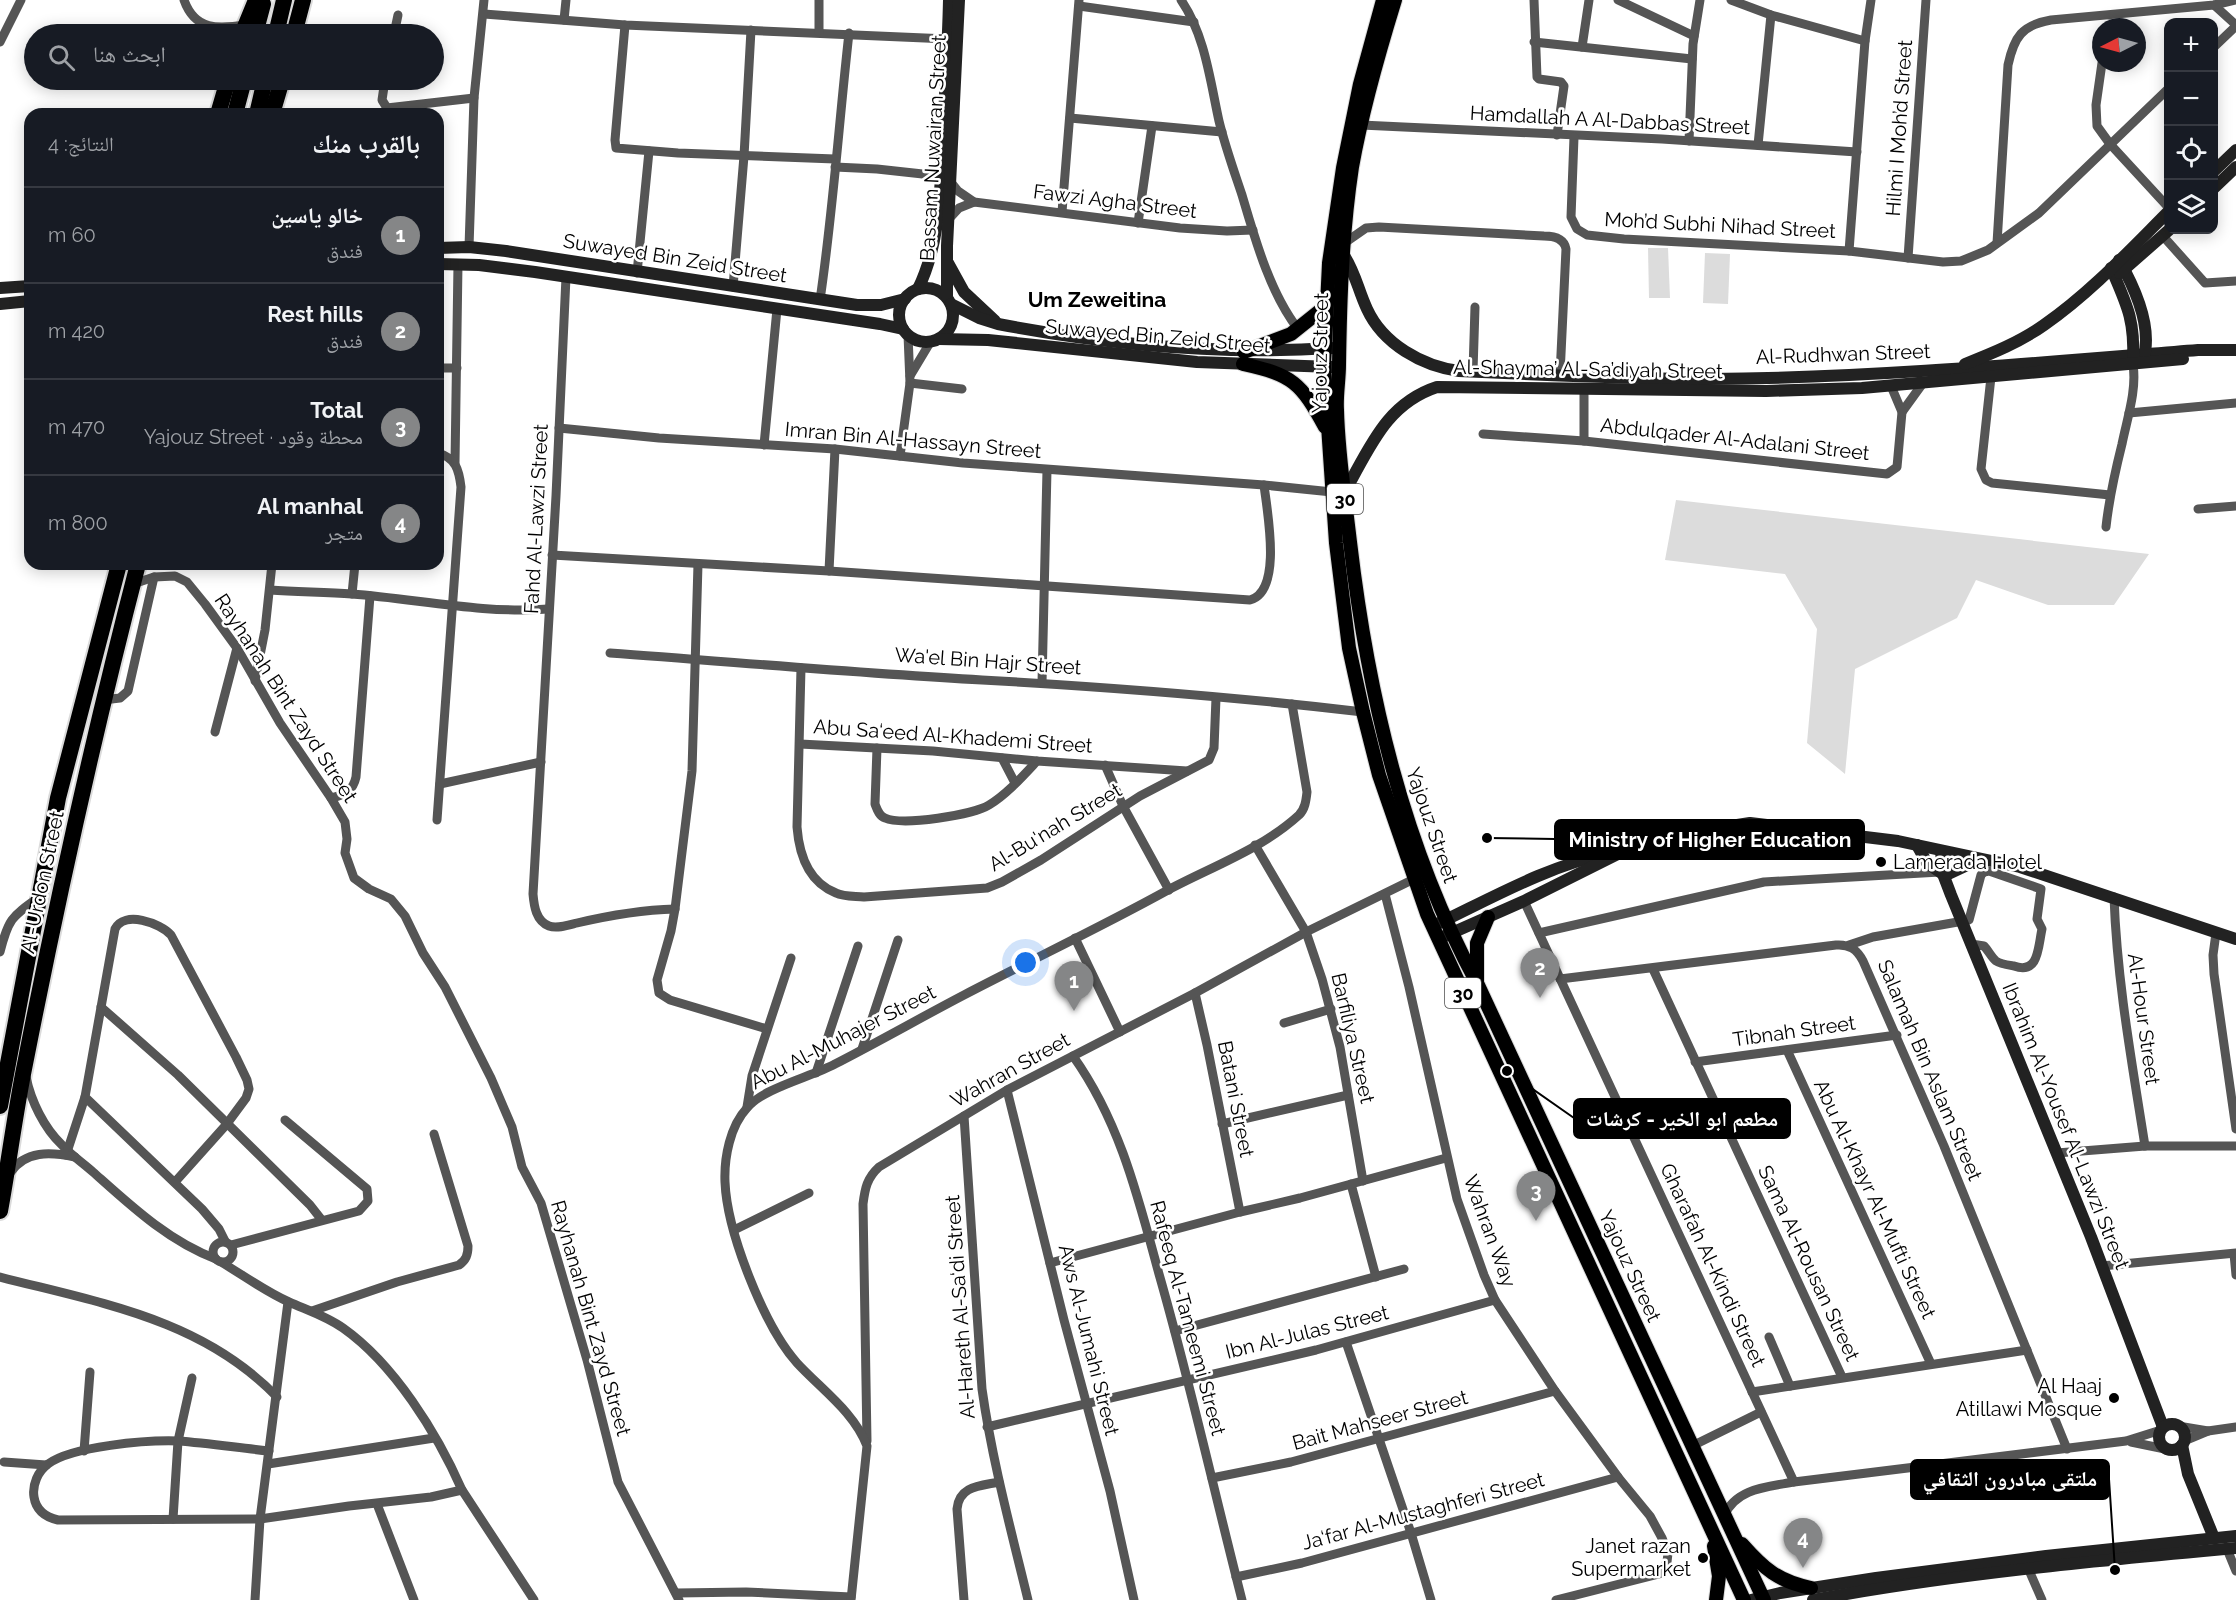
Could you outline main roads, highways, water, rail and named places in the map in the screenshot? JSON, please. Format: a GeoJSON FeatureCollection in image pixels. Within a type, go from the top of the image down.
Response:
{"type":"FeatureCollection","features":[{"type":"Feature","properties":{"kind":"highway"},"geometry":{"type":"LineString","coordinates":[[251,24],[256,0]]}},
{"type":"Feature","properties":{"kind":"highway"},"geometry":{"type":"LineString","coordinates":[[252,24],[264,0]]}},
{"type":"Feature","properties":{"kind":"highway"},"geometry":{"type":"LineString","coordinates":[[278,24],[284,0]]}},
{"type":"Feature","properties":{"kind":"highway"},"geometry":{"type":"LineString","coordinates":[[297,24],[303,0]]}},
{"type":"Feature","properties":{"kind":"highway"},"geometry":{"type":"LineString","coordinates":[[220,108],[225,90]]}},
{"type":"Feature","properties":{"kind":"highway"},"geometry":{"type":"LineString","coordinates":[[237,108],[241,90]]}},
{"type":"Feature","properties":{"kind":"highway"},"geometry":{"type":"LineString","coordinates":[[258,108],[263,90]]}},
{"type":"Feature","properties":{"kind":"highway"},"geometry":{"type":"LineString","coordinates":[[274,108],[279,90]]}},
{"type":"Feature","properties":{"kind":"highway","name":"Al-Urdon Street"},"geometry":{"type":"LineString","coordinates":[[0,1106],[58,798],[117,570]]}},
{"type":"Feature","properties":{"kind":"highway","name":"Al-Urdon Street"},"geometry":{"type":"LineString","coordinates":[[0,1211],[24,1066],[103,700],[136,570]]}},
{"type":"Feature","properties":{"kind":"main road","name":"Bassam Nuwairan Street"},"geometry":{"type":"LineString","coordinates":[[949,0],[946,178],[948,220],[946,261],[949,301]]}},
{"type":"Feature","properties":{"kind":"main road","name":"Bassam Nuwairan Street"},"geometry":{"type":"LineString","coordinates":[[918,289],[933,249],[946,178],[959,0]]}},
{"type":"Feature","properties":{"kind":"main road","name":"Yajouz Street"},"geometry":{"type":"LineString","coordinates":[[1383,0],[1360,84],[1343,168],[1329,262],[1324,349],[1328,433],[1367,664],[1382,735],[1442,930],[1477,983],[1692,1446],[1759,1599]]}},
{"type":"Feature","properties":{"kind":"main road","name":"Yajouz Street"},"geometry":{"type":"LineString","coordinates":[[1395,0],[1361,125],[1351,177],[1343,249],[1337,409],[1342,597],[1363,712],[1379,775],[1414,879],[1442,930],[1744,1600]]}},
{"type":"Feature","properties":{"kind":"main road"},"geometry":{"type":"LineString","coordinates":[[2218,167],[2236,150]]}},
{"type":"Feature","properties":{"kind":"main road"},"geometry":{"type":"LineString","coordinates":[[2218,184],[2236,167]]}},
{"type":"Feature","properties":{"kind":"main road"},"geometry":{"type":"LineString","coordinates":[[2117,269],[2164,217]]}},
{"type":"Feature","properties":{"kind":"main road"},"geometry":{"type":"LineString","coordinates":[[1953,368],[2005,348],[2044,325],[2164,233]]}},
{"type":"Feature","properties":{"kind":"main road","name":"Suwayed Bin Zeid Street"},"geometry":{"type":"LineString","coordinates":[[444,248],[469,247],[506,251],[637,273],[868,306],[905,298]]}},
{"type":"Feature","properties":{"kind":"main road","name":"Al-Shayma’ Al-Sa’diyah Street"},"geometry":{"type":"LineString","coordinates":[[1343,249],[1366,308],[1379,329],[1417,358],[1447,369],[1473,371]]}},
{"type":"Feature","properties":{"kind":"main road"},"geometry":{"type":"LineString","coordinates":[[946,261],[964,292],[998,324]]}},
{"type":"Feature","properties":{"kind":"main road","name":"Suwayed Bin Zeid Street"},"geometry":{"type":"LineString","coordinates":[[444,264],[566,277],[880,324],[906,332]]}},
{"type":"Feature","properties":{"kind":"main road"},"geometry":{"type":"LineString","coordinates":[[2117,269],[2134,310],[2146,329],[2137,363]]}},
{"type":"Feature","properties":{"kind":"main road"},"geometry":{"type":"LineString","coordinates":[[0,288],[24,286]]}},
{"type":"Feature","properties":{"kind":"main road"},"geometry":{"type":"LineString","coordinates":[[918,289],[933,289],[949,301],[952,320],[945,334],[935,340],[923,342],[906,332],[899,314],[905,298],[918,289]]}},
{"type":"Feature","properties":{"kind":"main road","name":"Suwayed Bin Zeid Street"},"geometry":{"type":"LineString","coordinates":[[949,301],[979,318],[998,324],[1244,358],[1339,367]]}},
{"type":"Feature","properties":{"kind":"main road"},"geometry":{"type":"LineString","coordinates":[[0,304],[24,302]]}},
{"type":"Feature","properties":{"kind":"main road"},"geometry":{"type":"LineString","coordinates":[[1244,358],[1298,329],[1326,306]]}},
{"type":"Feature","properties":{"kind":"main road","name":"Suwayed Bin Zeid Street"},"geometry":{"type":"LineString","coordinates":[[935,340],[988,340],[1161,359],[1244,358],[1339,348]]}},
{"type":"Feature","properties":{"kind":"main road","name":"Al-Rudhwan Street"},"geometry":{"type":"LineString","coordinates":[[1991,377],[2200,357],[2213,352],[2236,350]]}},
{"type":"Feature","properties":{"kind":"main road"},"geometry":{"type":"LineString","coordinates":[[1244,358],[1280,373],[1290,380],[1309,399],[1328,433]]}},
{"type":"Feature","properties":{"kind":"main road","name":"Al-Rudhwan Street"},"geometry":{"type":"LineString","coordinates":[[1473,371],[1710,379],[1800,377],[1953,368],[2137,363]]}},
{"type":"Feature","properties":{"kind":"main road"},"geometry":{"type":"LineString","coordinates":[[1447,369],[1448,386]]}},
{"type":"Feature","properties":{"kind":"main road"},"geometry":{"type":"LineString","coordinates":[[1766,376],[1766,391]]}},
{"type":"Feature","properties":{"kind":"main road"},"geometry":{"type":"LineString","coordinates":[[1800,377],[1800,390]]}},
{"type":"Feature","properties":{"kind":"main road","name":"Al-Shayma’ Al-Sa’diyah Street"},"geometry":{"type":"LineString","coordinates":[[1338,493],[1374,437],[1395,414],[1425,392],[1448,386],[1766,391],[1891,386],[1991,377]]}},
{"type":"Feature","properties":{"kind":"main road"},"geometry":{"type":"LineString","coordinates":[[1442,930],[1510,888],[1587,858],[1625,850],[1686,832],[1750,823],[1849,834],[1917,845],[2020,867],[2236,939]]}},
{"type":"Feature","properties":{"kind":"main road"},"geometry":{"type":"LineString","coordinates":[[1917,845],[1924,859],[1944,875],[1980,858]]}},
{"type":"Feature","properties":{"kind":"main road"},"geometry":{"type":"LineString","coordinates":[[1442,930],[1488,917],[1625,850]]}},
{"type":"Feature","properties":{"kind":"main road","name":"Ibrahim Al-Yousef Al-Lawzi Street"},"geometry":{"type":"LineString","coordinates":[[1945,852],[1944,875],[1962,922],[2057,1153],[2148,1388],[2169,1427]]}},
{"type":"Feature","properties":{"kind":"main road"},"geometry":{"type":"LineString","coordinates":[[1477,983],[1477,943],[1488,917]]}},
{"type":"Feature","properties":{"kind":"main road"},"geometry":{"type":"LineString","coordinates":[[2176,1446],[2184,1435],[2169,1427],[2159,1440],[2176,1446],[2214,1538]]}},
{"type":"Feature","properties":{"kind":"main road"},"geometry":{"type":"LineString","coordinates":[[1708,1520],[1719,1576],[1716,1600]]}},
{"type":"Feature","properties":{"kind":"main road"},"geometry":{"type":"LineString","coordinates":[[1732,1534],[1757,1561],[1777,1577],[1812,1594],[1876,1578],[2046,1556],[2236,1536]]}},
{"type":"Feature","properties":{"kind":"main road"},"geometry":{"type":"LineString","coordinates":[[1759,1599],[1812,1594],[1879,1594],[2028,1568],[2232,1549]]}},
{"type":"Feature","properties":{"kind":"place","name":"Ministry of Higher Education"},"geometry":{"type":"Point","coordinates":[1487,838]}},
{"type":"Feature","properties":{"kind":"place","name":"Lamerada Hotel"},"geometry":{"type":"Point","coordinates":[1881,862]}},
{"type":"Feature","properties":{"kind":"place","name":"Rest hills"},"geometry":{"type":"Point","coordinates":[1540,998]}},
{"type":"Feature","properties":{"kind":"place","name":"خالو ياسين"},"geometry":{"type":"Point","coordinates":[1074,1011]}},
{"type":"Feature","properties":{"kind":"place","name":"مطعم ابو الخير - كرشات"},"geometry":{"type":"Point","coordinates":[1507,1071]}},
{"type":"Feature","properties":{"kind":"place","name":"Total"},"geometry":{"type":"Point","coordinates":[1536,1221]}},
{"type":"Feature","properties":{"kind":"place","name":"Al Haaj Atillawi Mosque"},"geometry":{"type":"Point","coordinates":[2114,1398]}},
{"type":"Feature","properties":{"kind":"place","name":"Janet razan Supermarket"},"geometry":{"type":"Point","coordinates":[1703,1558]}},
{"type":"Feature","properties":{"kind":"place","name":"Al manhal"},"geometry":{"type":"Point","coordinates":[1803,1568]}},
{"type":"Feature","properties":{"kind":"place","name":"ملتقى مبادرون الثقافي"},"geometry":{"type":"Point","coordinates":[2115,1570]}},
{"type":"Feature","properties":{"kind":"district","name":"Um Zeweitina"},"geometry":{"type":"Point","coordinates":[1097,299]}}]}
